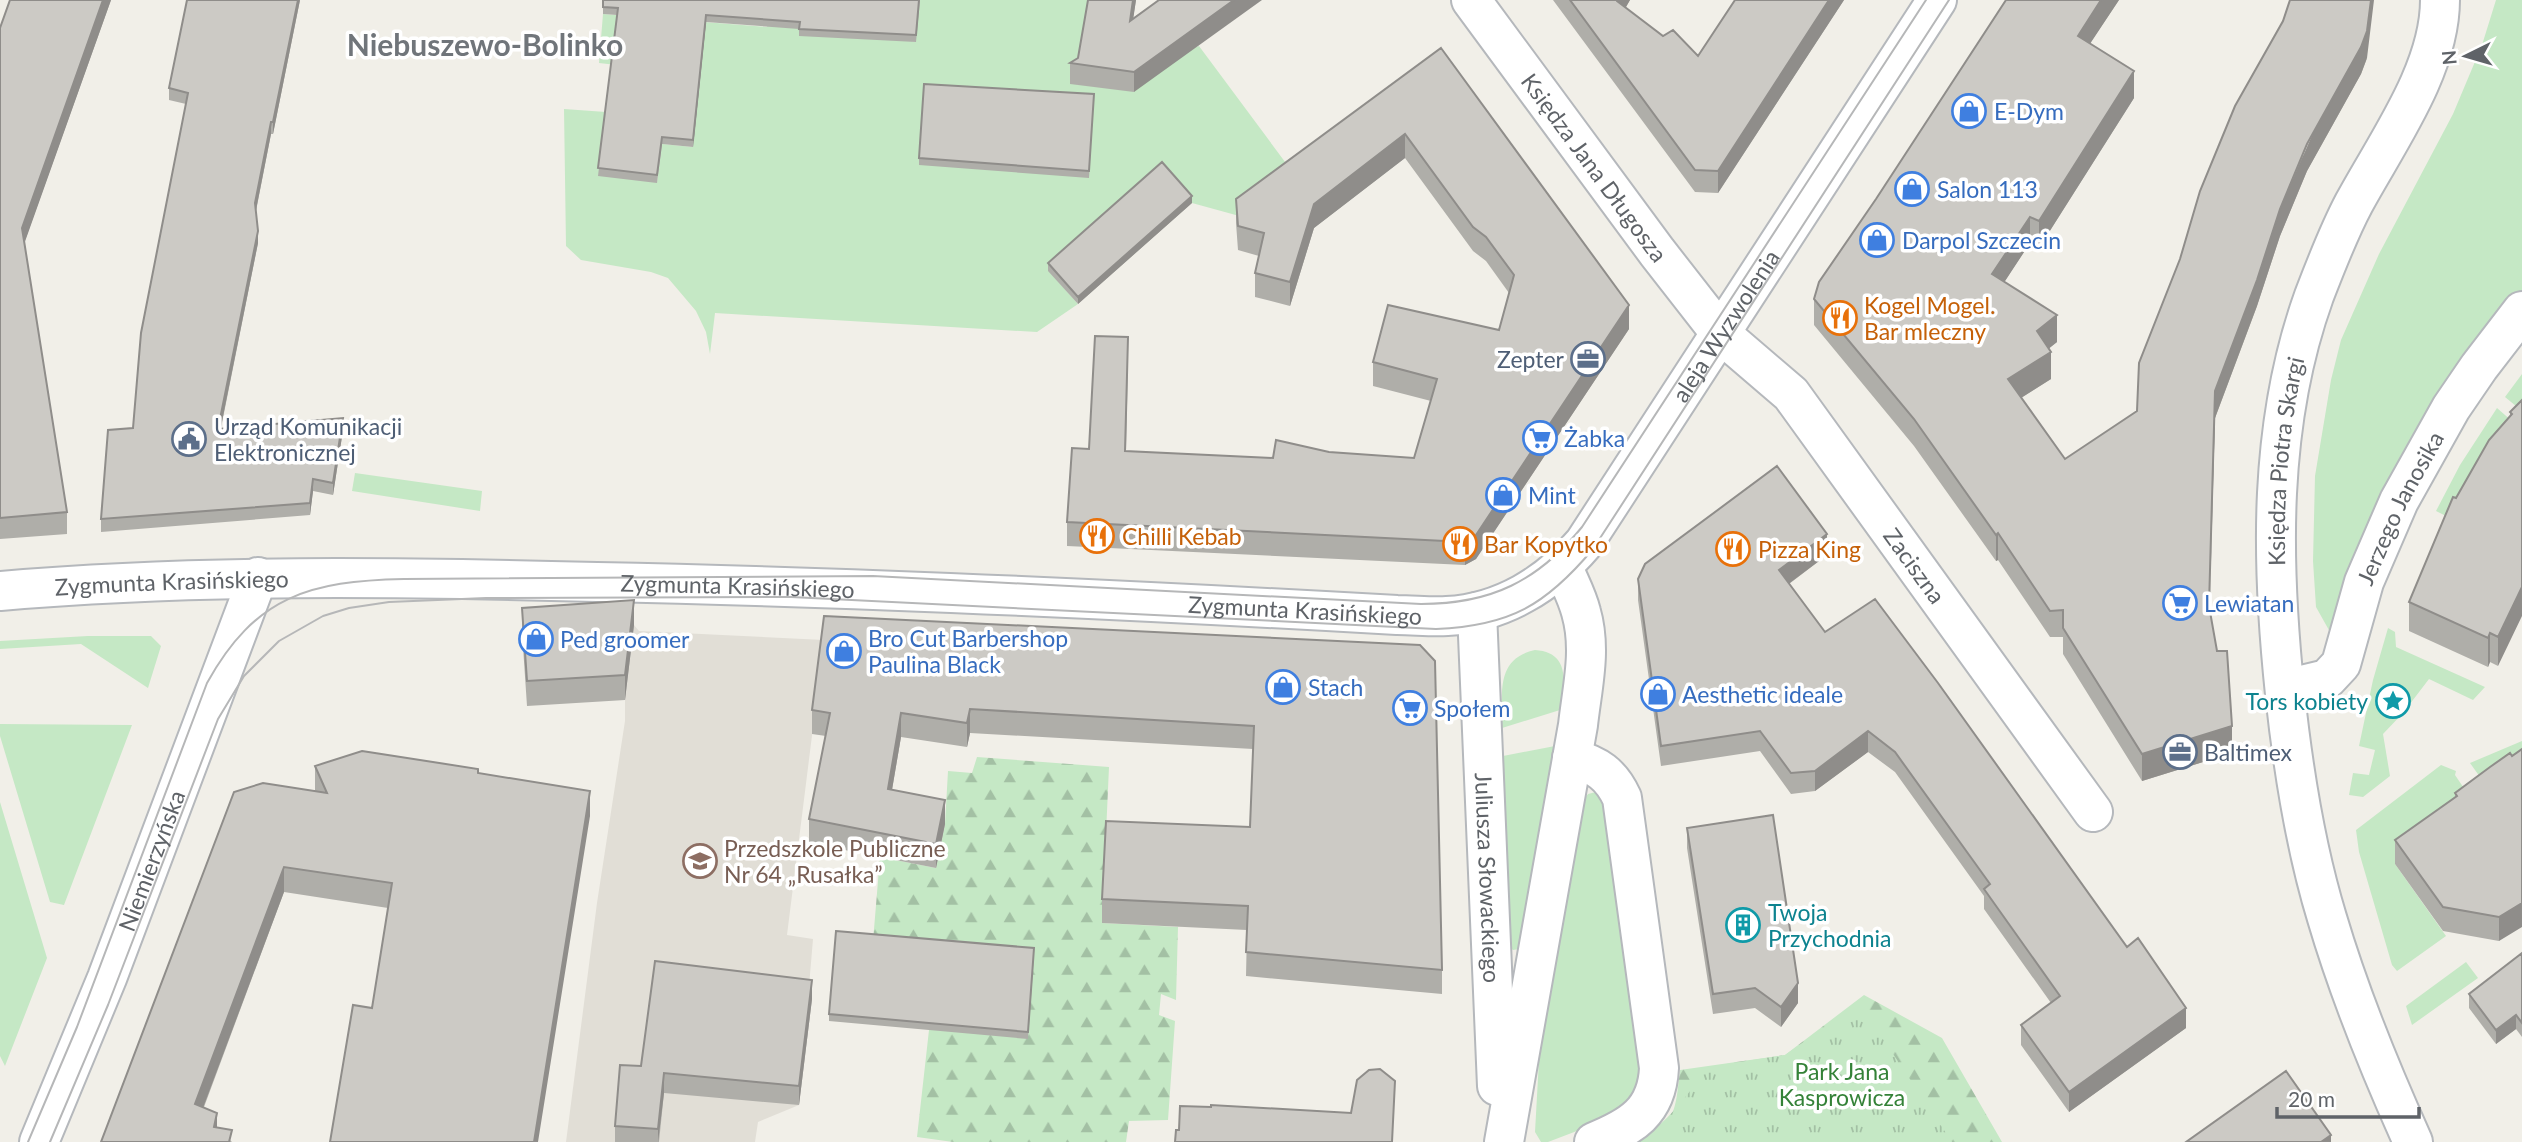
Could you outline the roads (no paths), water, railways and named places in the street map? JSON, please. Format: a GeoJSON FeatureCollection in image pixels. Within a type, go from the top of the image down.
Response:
{"type":"FeatureCollection","features":[{"type":"Feature","properties":{"kind":"street","name":"Księdza Jana Długosza"},"geometry":{"type":"LineString","coordinates":[[1471,0],[1721,334]]}},
{"type":"Feature","properties":{"kind":"street","name":"aleja Wyzwolenia"},"geometry":{"type":"LineString","coordinates":[[1477,612],[1524,595],[1563,567],[1584,543],[1937,0]]}},
{"type":"Feature","properties":{"kind":"street","name":"Księdza Piotra Skargi"},"geometry":{"type":"LineString","coordinates":[[2413,1142],[2359,1018],[2326,916],[2295,772],[2278,618],[2274,536],[2284,423],[2296,361],[2312,302],[2340,231],[2408,104],[2428,60],[2437,31],[2440,0]]}},
{"type":"Feature","properties":{"kind":"street","name":"Jerzego Janosika"},"geometry":{"type":"LineString","coordinates":[[2285,688],[2327,679],[2341,664],[2364,582],[2399,501],[2451,408],[2492,348],[2522,311]]}},
{"type":"Feature","properties":{"kind":"street","name":"Zaciszna"},"geometry":{"type":"LineString","coordinates":[[1721,334],[1791,394],[2093,812]]}},
{"type":"Feature","properties":{"kind":"street","name":"Juliusza Słowackiego"},"geometry":{"type":"LineString","coordinates":[[1504,1142],[1572,758],[1587,647],[1581,611],[1563,567]]}},
{"type":"Feature","properties":{"kind":"street","name":"Zygmunta Krasińskiego"},"geometry":{"type":"LineString","coordinates":[[0,591],[258,577],[432,578],[766,585],[1446,617],[1477,612]]}},
{"type":"Feature","properties":{"kind":"street","name":"Niemierzyńska"},"geometry":{"type":"LineString","coordinates":[[39,1142],[107,978],[258,577]]}},
{"type":"Feature","properties":{"kind":"street","name":"Juliusza Słowackiego"},"geometry":{"type":"LineString","coordinates":[[1477,612],[1499,1142]]}},
{"type":"Feature","properties":{"kind":"street"},"geometry":{"type":"LineString","coordinates":[[1572,758],[1600,768],[1612,780],[1622,798],[1659,1068],[1654,1094],[1640,1116],[1617,1132],[1594,1142]]}},
{"type":"Feature","properties":{"kind":"tram line"},"geometry":{"type":"LineString","coordinates":[[28,1142],[77,1027],[207,683],[225,654],[245,630],[266,612],[288,599],[313,590],[371,580],[404,579],[873,576],[1421,604],[1470,600],[1491,594],[1511,586],[1548,562],[1582,527],[1926,0]]}},
{"type":"Feature","properties":{"kind":"tram line"},"geometry":{"type":"LineString","coordinates":[[50,1142],[108,1005],[218,719],[244,676],[279,641],[323,616],[349,608],[389,602],[486,598],[791,597],[1436,629],[1462,627],[1506,617],[1525,609],[1559,585],[1593,549],[1949,0]]}},
{"type":"Feature","properties":{"kind":"place","name":"E-Dym"},"geometry":{"type":"Point","coordinates":[1969,111]}},
{"type":"Feature","properties":{"kind":"place","name":"Salon 113"},"geometry":{"type":"Point","coordinates":[1912,189]}},
{"type":"Feature","properties":{"kind":"place","name":"Darpol Szczecin"},"geometry":{"type":"Point","coordinates":[1877,240]}},
{"type":"Feature","properties":{"kind":"place","name":"Kogel Mogel. Bar mleczny"},"geometry":{"type":"Point","coordinates":[1840,318]}},
{"type":"Feature","properties":{"kind":"place","name":"Zepter"},"geometry":{"type":"Point","coordinates":[1588,359]}},
{"type":"Feature","properties":{"kind":"place","name":"Żabka"},"geometry":{"type":"Point","coordinates":[1540,438]}},
{"type":"Feature","properties":{"kind":"place","name":"Urząd Komunikacji Elektronicznej"},"geometry":{"type":"Point","coordinates":[189,439]}},
{"type":"Feature","properties":{"kind":"place","name":"Mint"},"geometry":{"type":"Point","coordinates":[1503,495]}},
{"type":"Feature","properties":{"kind":"place","name":"Chilli Kebab"},"geometry":{"type":"Point","coordinates":[1097,536]}},
{"type":"Feature","properties":{"kind":"place","name":"Bar Kopytko"},"geometry":{"type":"Point","coordinates":[1460,544]}},
{"type":"Feature","properties":{"kind":"place","name":"Pizza King"},"geometry":{"type":"Point","coordinates":[1733,549]}},
{"type":"Feature","properties":{"kind":"place","name":"Lewiatan"},"geometry":{"type":"Point","coordinates":[2180,603]}},
{"type":"Feature","properties":{"kind":"place","name":"Ped groomer"},"geometry":{"type":"Point","coordinates":[536,639]}},
{"type":"Feature","properties":{"kind":"place","name":"Bro Cut Barbershop Paulina Black"},"geometry":{"type":"Point","coordinates":[844,651]}},
{"type":"Feature","properties":{"kind":"place","name":"Stach"},"geometry":{"type":"Point","coordinates":[1283,687]}},
{"type":"Feature","properties":{"kind":"place","name":"Aesthetic ideale"},"geometry":{"type":"Point","coordinates":[1658,694]}},
{"type":"Feature","properties":{"kind":"place","name":"Tors kobiety"},"geometry":{"type":"Point","coordinates":[2393,701]}},
{"type":"Feature","properties":{"kind":"place","name":"Społem"},"geometry":{"type":"Point","coordinates":[1410,708]}},
{"type":"Feature","properties":{"kind":"place","name":"Baltimex"},"geometry":{"type":"Point","coordinates":[2180,752]}},
{"type":"Feature","properties":{"kind":"place","name":"Przedszkole Publiczne Nr 64 „Rusałka”"},"geometry":{"type":"Point","coordinates":[700,861]}},
{"type":"Feature","properties":{"kind":"place","name":"Twoja Przychodnia"},"geometry":{"type":"Point","coordinates":[1743,925]}},
{"type":"Feature","properties":{"kind":"district","name":"Niebuszewo-Bolinko"},"geometry":{"type":"Point","coordinates":[485,44]}},
{"type":"Feature","properties":{"kind":"park label","name":"Park Jana Kasprowicza"},"geometry":{"type":"Point","coordinates":[1842,1084]}}]}
